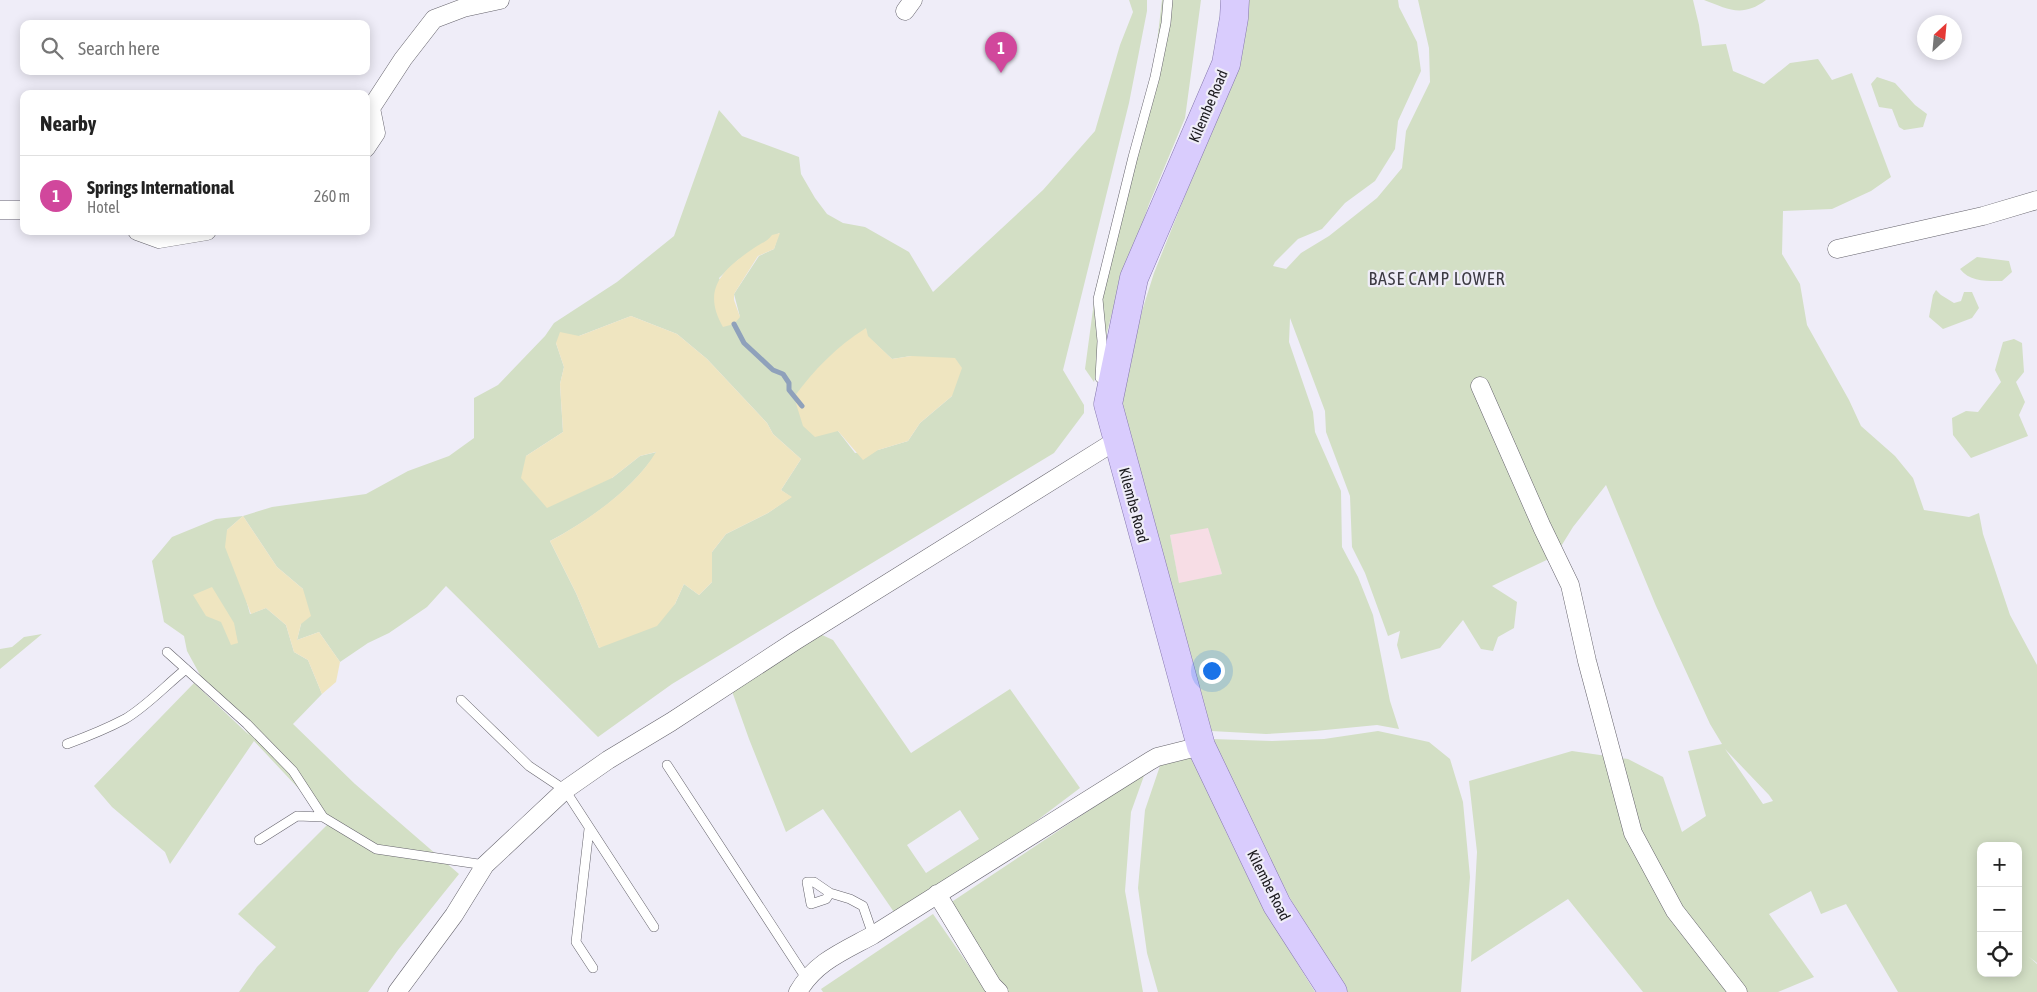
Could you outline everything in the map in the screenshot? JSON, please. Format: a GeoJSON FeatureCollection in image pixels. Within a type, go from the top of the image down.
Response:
{"type":"FeatureCollection","features":[{"type":"Feature","properties":{"kind":"main road","name":"Kilembe Road"},"geometry":{"type":"LineString","coordinates":[[1235,0],[1234,18],[1226,64],[1134,278],[1103,393],[1201,746],[1277,905],[1333,992]]}},
{"type":"Feature","properties":{"kind":"street"},"geometry":{"type":"LineString","coordinates":[[370,142],[376,133],[372,108],[403,58],[434,19],[463,8],[500,0]]}},
{"type":"Feature","properties":{"kind":"street"},"geometry":{"type":"LineString","coordinates":[[1837,248],[1983,216],[2037,200]]}},
{"type":"Feature","properties":{"kind":"street"},"geometry":{"type":"LineString","coordinates":[[0,210],[20,210]]}},
{"type":"Feature","properties":{"kind":"street"},"geometry":{"type":"LineString","coordinates":[[148,235],[159,239],[182,235]]}},
{"type":"Feature","properties":{"kind":"street"},"geometry":{"type":"LineString","coordinates":[[1480,386],[1534,510],[1570,585],[1587,661],[1633,833],[1675,911],[1738,992]]}},
{"type":"Feature","properties":{"kind":"street"},"geometry":{"type":"LineString","coordinates":[[397,992],[454,915],[485,865],[565,790],[608,760],[671,722],[795,641],[1116,440]]}},
{"type":"Feature","properties":{"kind":"street"},"geometry":{"type":"LineString","coordinates":[[802,985],[826,961],[873,935],[1157,757],[1201,746]]}},
{"type":"Feature","properties":{"kind":"street"},"geometry":{"type":"LineString","coordinates":[[936,894],[992,985],[999,992]]}},
{"type":"Feature","properties":{"kind":"lane"},"geometry":{"type":"LineString","coordinates":[[1103,393],[1102,341],[1098,299],[1155,77],[1166,23],[1168,0]]}},
{"type":"Feature","properties":{"kind":"lane"},"geometry":{"type":"LineString","coordinates":[[167,652],[247,724],[293,771],[322,817],[376,849],[485,865]]}},
{"type":"Feature","properties":{"kind":"lane"},"geometry":{"type":"LineString","coordinates":[[67,744],[125,718],[140,708],[186,669]]}},
{"type":"Feature","properties":{"kind":"lane"},"geometry":{"type":"LineString","coordinates":[[460,700],[529,766],[565,790],[654,927]]}},
{"type":"Feature","properties":{"kind":"lane"},"geometry":{"type":"LineString","coordinates":[[667,765],[802,985]]}},
{"type":"Feature","properties":{"kind":"lane"},"geometry":{"type":"LineString","coordinates":[[259,840],[297,816],[322,817]]}},
{"type":"Feature","properties":{"kind":"lane"},"geometry":{"type":"LineString","coordinates":[[589,829],[576,942],[593,968]]}},
{"type":"Feature","properties":{"kind":"lane"},"geometry":{"type":"LineString","coordinates":[[830,893],[850,899],[863,906],[873,935]]}},
{"type":"Feature","properties":{"kind":"shaded area"},"geometry":{"type":"Polygon","coordinates":[[[1208,527],[1222,574],[1179,584],[1170,535],[1208,527]]]}},
{"type":"Feature","properties":{"kind":"green space"},"geometry":{"type":"Polygon","coordinates":[[[1129,0],[1147,0],[1147,11],[1129,103],[1063,370],[1084,405],[1084,413],[1054,453],[672,684],[598,737],[446,586],[427,607],[389,633],[368,643],[340,662],[319,632],[297,640],[301,624],[303,589],[277,567],[243,516],[272,507],[366,494],[408,471],[449,456],[474,438],[474,398],[498,385],[545,336],[554,323],[617,282],[674,236],[719,110],[742,136],[799,157],[801,174],[827,214],[843,223],[865,227],[909,252],[933,292],[1043,190],[1095,131],[1120,45],[1133,12],[1129,0]],[[779,233],[738,260],[719,278],[740,317],[734,294],[759,256],[774,249],[779,233]],[[631,316],[556,343],[564,367],[560,384],[563,432],[526,456],[612,478],[640,456],[657,452],[635,479],[609,503],[580,524],[550,541],[576,593],[599,648],[675,604],[684,584],[699,595],[712,582],[712,552],[726,534],[768,513],[791,497],[781,490],[801,459],[773,434],[767,423],[707,359],[677,334],[631,316]],[[866,329],[838,431],[855,453],[878,450],[908,441],[920,423],[952,396],[911,356],[892,359],[867,336],[866,329]]]}},
{"type":"Feature","properties":{"kind":"green space"},"geometry":{"type":"Polygon","coordinates":[[[1162,0],[1201,0],[1185,118],[1149,204],[1112,313],[1094,382],[1085,369],[1096,287],[1119,210],[1153,77],[1162,0]]]}},
{"type":"Feature","properties":{"kind":"green space"},"geometry":{"type":"Polygon","coordinates":[[[1230,0],[1398,0],[1399,7],[1417,42],[1421,71],[1398,121],[1395,149],[1375,181],[1345,203],[1322,229],[1298,239],[1273,266],[1286,269],[1301,253],[1329,236],[1377,198],[1402,168],[1406,131],[1430,82],[1429,48],[1418,0],[1693,0],[1702,46],[1726,44],[1733,71],[1764,84],[1790,63],[1818,59],[1832,80],[1852,73],[1891,177],[1871,191],[1832,209],[1783,211],[1782,254],[1800,284],[1807,325],[1849,400],[1861,426],[1895,456],[1913,478],[1924,510],[1969,517],[1979,513],[1983,534],[2010,615],[2037,665],[2037,963],[2028,956],[2037,964],[2037,992],[1898,992],[1846,904],[1821,914],[1811,891],[1769,914],[1814,977],[1778,992],[1643,992],[1568,899],[1471,962],[1477,852],[1469,781],[1572,751],[1628,759],[1663,777],[1682,832],[1706,816],[1688,751],[1722,744],[1710,724],[1656,606],[1606,485],[1573,527],[1555,556],[1492,586],[1517,602],[1514,628],[1498,637],[1493,651],[1481,649],[1463,620],[1440,648],[1401,659],[1397,645],[1400,631],[1388,636],[1365,573],[1352,547],[1350,496],[1326,432],[1325,411],[1290,318],[1289,342],[1313,412],[1315,432],[1341,491],[1342,547],[1358,577],[1373,615],[1390,701],[1399,729],[1377,725],[1266,734],[1211,731],[1144,542],[1120,396],[1131,346],[1154,273],[1211,131],[1230,0]],[[1208,528],[1170,535],[1179,583],[1222,574],[1208,528]],[[1725,749],[1763,804],[1773,801],[1769,795],[1725,749]]]}},
{"type":"Feature","properties":{"kind":"green space"},"geometry":{"type":"Polygon","coordinates":[[[1704,0],[1766,0],[1750,9],[1735,10],[1704,0]]]}},
{"type":"Feature","properties":{"kind":"green space"},"geometry":{"type":"Polygon","coordinates":[[[1877,77],[1895,83],[1915,105],[1927,114],[1923,127],[1904,130],[1899,127],[1892,109],[1879,107],[1871,84],[1877,77]]]}},
{"type":"Feature","properties":{"kind":"green space"},"geometry":{"type":"Polygon","coordinates":[[[1977,257],[2009,261],[2012,272],[2002,281],[1974,279],[1960,269],[1977,257]]]}},
{"type":"Feature","properties":{"kind":"green space"},"geometry":{"type":"Polygon","coordinates":[[[1936,290],[1954,303],[1961,301],[1964,292],[1972,292],[1979,308],[1972,318],[1943,329],[1929,317],[1933,295],[1936,290]]]}},
{"type":"Feature","properties":{"kind":"green space"},"geometry":{"type":"Polygon","coordinates":[[[2014,339],[2022,343],[2024,372],[2016,382],[2025,402],[2019,415],[2028,436],[1971,458],[1953,435],[1952,418],[1966,411],[1978,412],[2001,382],[1995,370],[2003,342],[2014,339]]]}},
{"type":"Feature","properties":{"kind":"green space"},"geometry":{"type":"Polygon","coordinates":[[[243,516],[227,530],[250,614],[266,608],[286,625],[294,652],[308,660],[322,694],[293,724],[355,784],[459,874],[398,950],[368,992],[239,992],[257,967],[276,947],[238,914],[330,822],[254,741],[170,864],[165,852],[112,807],[94,786],[194,683],[249,735],[218,692],[205,684],[187,651],[184,636],[164,622],[152,561],[172,537],[216,519],[243,516]]]}},
{"type":"Feature","properties":{"kind":"green space"},"geometry":{"type":"Polygon","coordinates":[[[42,634],[0,669],[0,649],[12,647],[24,637],[42,634]]]}},
{"type":"Feature","properties":{"kind":"green space"},"geometry":{"type":"Polygon","coordinates":[[[820,634],[833,640],[911,753],[1010,689],[1080,788],[991,855],[896,915],[823,809],[786,832],[728,680],[820,634]],[[960,810],[907,845],[926,873],[979,839],[960,810]]]}},
{"type":"Feature","properties":{"kind":"green space"},"geometry":{"type":"Polygon","coordinates":[[[1378,731],[1429,742],[1450,759],[1463,802],[1470,877],[1461,992],[1347,992],[1291,900],[1225,770],[1212,739],[1272,741],[1324,739],[1378,731]]]}},
{"type":"Feature","properties":{"kind":"green space"},"geometry":{"type":"Polygon","coordinates":[[[1191,755],[1199,766],[1226,832],[1262,906],[1315,992],[1158,992],[1147,953],[1138,888],[1145,810],[1161,763],[1191,755]]]}},
{"type":"Feature","properties":{"kind":"green space"},"geometry":{"type":"Polygon","coordinates":[[[1145,773],[1131,812],[1125,891],[1143,992],[1004,992],[947,905],[1145,773]]]}},
{"type":"Feature","properties":{"kind":"green space"},"geometry":{"type":"Polygon","coordinates":[[[933,914],[987,992],[823,992],[821,989],[933,914]]]}},
{"type":"Feature","properties":{"kind":"sand"},"geometry":{"type":"Polygon","coordinates":[[[780,233],[774,249],[758,256],[734,294],[734,300],[740,317],[734,324],[723,327],[714,302],[715,291],[719,281],[725,272],[743,256],[772,235],[780,233]]]}},
{"type":"Feature","properties":{"kind":"sand"},"geometry":{"type":"Polygon","coordinates":[[[631,316],[677,334],[707,359],[767,423],[773,434],[801,459],[781,490],[792,497],[768,513],[726,534],[712,552],[712,582],[699,595],[684,584],[675,604],[657,626],[599,648],[576,593],[550,541],[609,503],[636,478],[656,452],[640,456],[612,478],[547,508],[521,478],[526,456],[563,432],[560,384],[564,367],[556,343],[560,332],[579,336],[631,316]]]}},
{"type":"Feature","properties":{"kind":"sand"},"geometry":{"type":"Polygon","coordinates":[[[866,328],[868,336],[892,359],[911,356],[955,358],[962,368],[952,396],[920,423],[908,441],[878,450],[863,460],[838,431],[815,437],[803,426],[794,397],[827,359],[866,328]]]}},
{"type":"Feature","properties":{"kind":"sand"},"geometry":{"type":"Polygon","coordinates":[[[243,516],[277,567],[303,589],[311,616],[301,624],[297,640],[319,632],[340,662],[336,682],[322,694],[308,660],[294,652],[286,625],[266,608],[251,614],[225,547],[227,530],[243,516]]]}},
{"type":"Feature","properties":{"kind":"sand"},"geometry":{"type":"Polygon","coordinates":[[[212,587],[234,623],[238,643],[231,645],[221,622],[206,616],[193,595],[212,587]]]}},
{"type":"Feature","properties":{"kind":"waterway"},"geometry":{"type":"LineString","coordinates":[[734,324],[744,343],[773,370],[783,374],[789,383],[789,390],[802,406]]}},
{"type":"Feature","properties":{"kind":"place","name":"Springs International"},"geometry":{"type":"Point","coordinates":[1001,73]}},
{"type":"Feature","properties":{"kind":"district","name":"BASE CAMP LOWER"},"geometry":{"type":"Point","coordinates":[1437,278]}}]}
